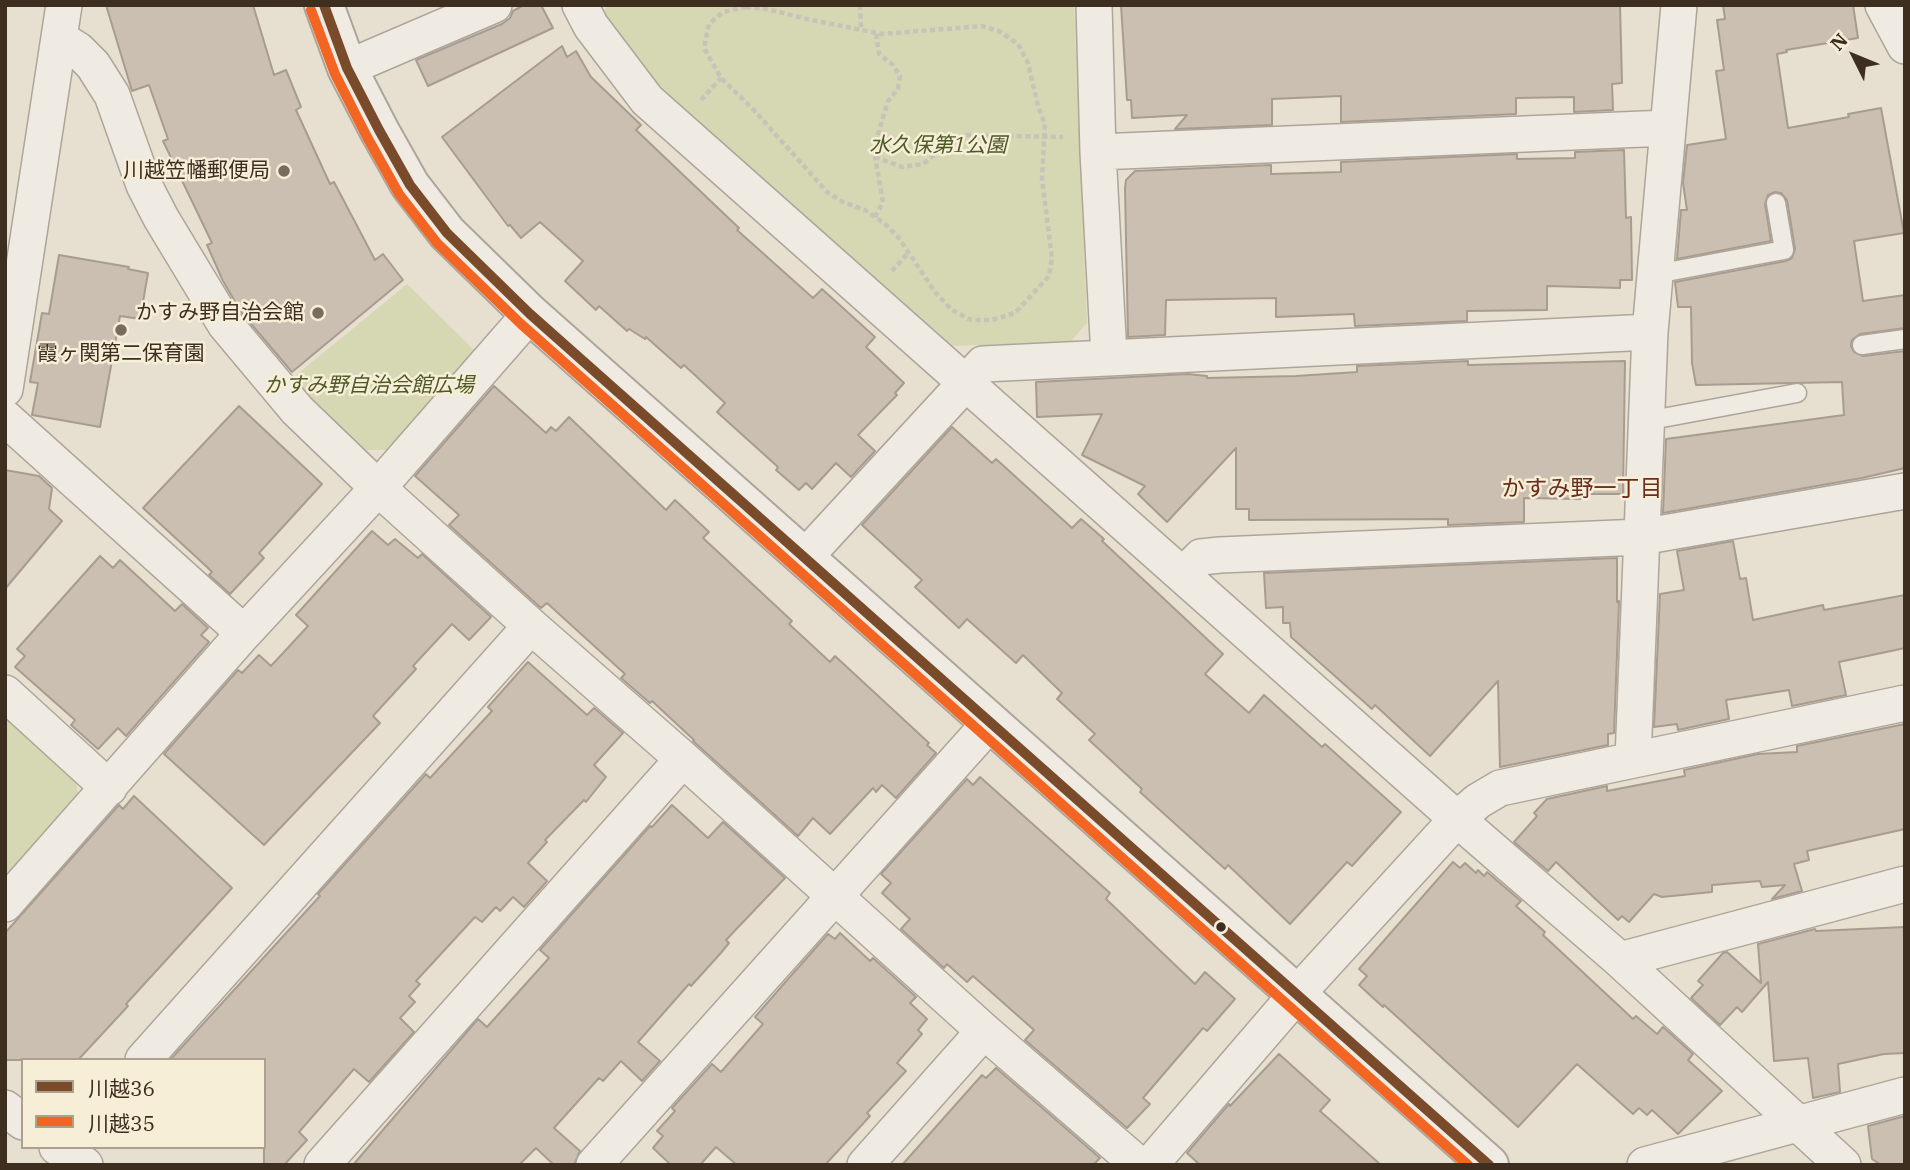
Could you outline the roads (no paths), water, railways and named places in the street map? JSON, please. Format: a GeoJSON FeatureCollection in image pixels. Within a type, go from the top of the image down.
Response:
{"type":"FeatureCollection","features":[{"type":"Feature","properties":{"kind":"street"},"geometry":{"type":"LineString","coordinates":[[324,5],[348,68],[410,185],[447,233],[530,314],[1489,1165]]}},
{"type":"Feature","properties":{"kind":"street"},"geometry":{"type":"LineString","coordinates":[[348,68],[494,5]]}},
{"type":"Feature","properties":{"kind":"street"},"geometry":{"type":"LineString","coordinates":[[580,5],[591,26],[647,100],[1457,819],[1620,960],[1843,1165]]}},
{"type":"Feature","properties":{"kind":"street"},"geometry":{"type":"LineString","coordinates":[[1094,5],[1109,356]]}},
{"type":"Feature","properties":{"kind":"street"},"geometry":{"type":"LineString","coordinates":[[1633,760],[1650,332],[1679,5]]}},
{"type":"Feature","properties":{"kind":"street"},"geometry":{"type":"LineString","coordinates":[[1883,5],[1905,46]]}},
{"type":"Feature","properties":{"kind":"street"},"geometry":{"type":"LineString","coordinates":[[5,389],[61,22]]}},
{"type":"Feature","properties":{"kind":"street"},"geometry":{"type":"LineString","coordinates":[[61,22],[112,95],[144,185],[225,324],[297,410],[378,488],[531,626],[683,758],[984,1031],[1139,1165]]}},
{"type":"Feature","properties":{"kind":"street"},"geometry":{"type":"LineString","coordinates":[[1098,144],[1667,128]]}},
{"type":"Feature","properties":{"kind":"street"},"geometry":{"type":"LineString","coordinates":[[5,904],[244,634],[378,488],[530,314]]}},
{"type":"Feature","properties":{"kind":"street"},"geometry":{"type":"LineString","coordinates":[[804,558],[982,364],[1650,332]]}},
{"type":"Feature","properties":{"kind":"street"},"geometry":{"type":"LineString","coordinates":[[5,418],[244,634]]}},
{"type":"Feature","properties":{"kind":"street"},"geometry":{"type":"LineString","coordinates":[[1183,575],[1201,557],[1641,537],[1905,491]]}},
{"type":"Feature","properties":{"kind":"street"},"geometry":{"type":"LineString","coordinates":[[145,1058],[531,626]]}},
{"type":"Feature","properties":{"kind":"street"},"geometry":{"type":"LineString","coordinates":[[5,693],[109,788]]}},
{"type":"Feature","properties":{"kind":"street"},"geometry":{"type":"LineString","coordinates":[[1150,1165],[1297,995],[1457,819],[1478,801],[1500,788],[1905,703]]}},
{"type":"Feature","properties":{"kind":"street"},"geometry":{"type":"LineString","coordinates":[[594,1165],[990,723]]}},
{"type":"Feature","properties":{"kind":"street"},"geometry":{"type":"LineString","coordinates":[[322,1165],[683,758]]}},
{"type":"Feature","properties":{"kind":"street"},"geometry":{"type":"LineString","coordinates":[[1620,960],[1905,884]]}},
{"type":"Feature","properties":{"kind":"street"},"geometry":{"type":"LineString","coordinates":[[865,1165],[984,1031]]}},
{"type":"Feature","properties":{"kind":"street"},"geometry":{"type":"LineString","coordinates":[[1645,1165],[1905,1095]]}},
{"type":"Feature","properties":{"kind":"street"},"geometry":{"type":"LineString","coordinates":[[5,1108],[21,1120]]}},
{"type":"Feature","properties":{"kind":"lane"},"geometry":{"type":"LineString","coordinates":[[1656,274],[1784,250],[1776,203]]}},
{"type":"Feature","properties":{"kind":"lane"},"geometry":{"type":"LineString","coordinates":[[1862,345],[1905,339]]}},
{"type":"Feature","properties":{"kind":"lane"},"geometry":{"type":"LineString","coordinates":[[1646,421],[1797,393]]}},
{"type":"Feature","properties":{"kind":"place","name":"川越笠幡郵便局"},"geometry":{"type":"Point","coordinates":[284,171]}},
{"type":"Feature","properties":{"kind":"place","name":"かすみ野自治会館"},"geometry":{"type":"Point","coordinates":[318,313]}},
{"type":"Feature","properties":{"kind":"place","name":"霞ヶ関第二保育園"},"geometry":{"type":"Point","coordinates":[121,330]}},
{"type":"Feature","properties":{"kind":"district","name":"かすみ野一丁目"},"geometry":{"type":"Point","coordinates":[1582,489]}},
{"type":"Feature","properties":{"kind":"park label","name":"水久保第1公園"},"geometry":{"type":"Point","coordinates":[938,146]}},
{"type":"Feature","properties":{"kind":"park label","name":"かすみ野自治会館広場"},"geometry":{"type":"Point","coordinates":[369,386]}}]}
